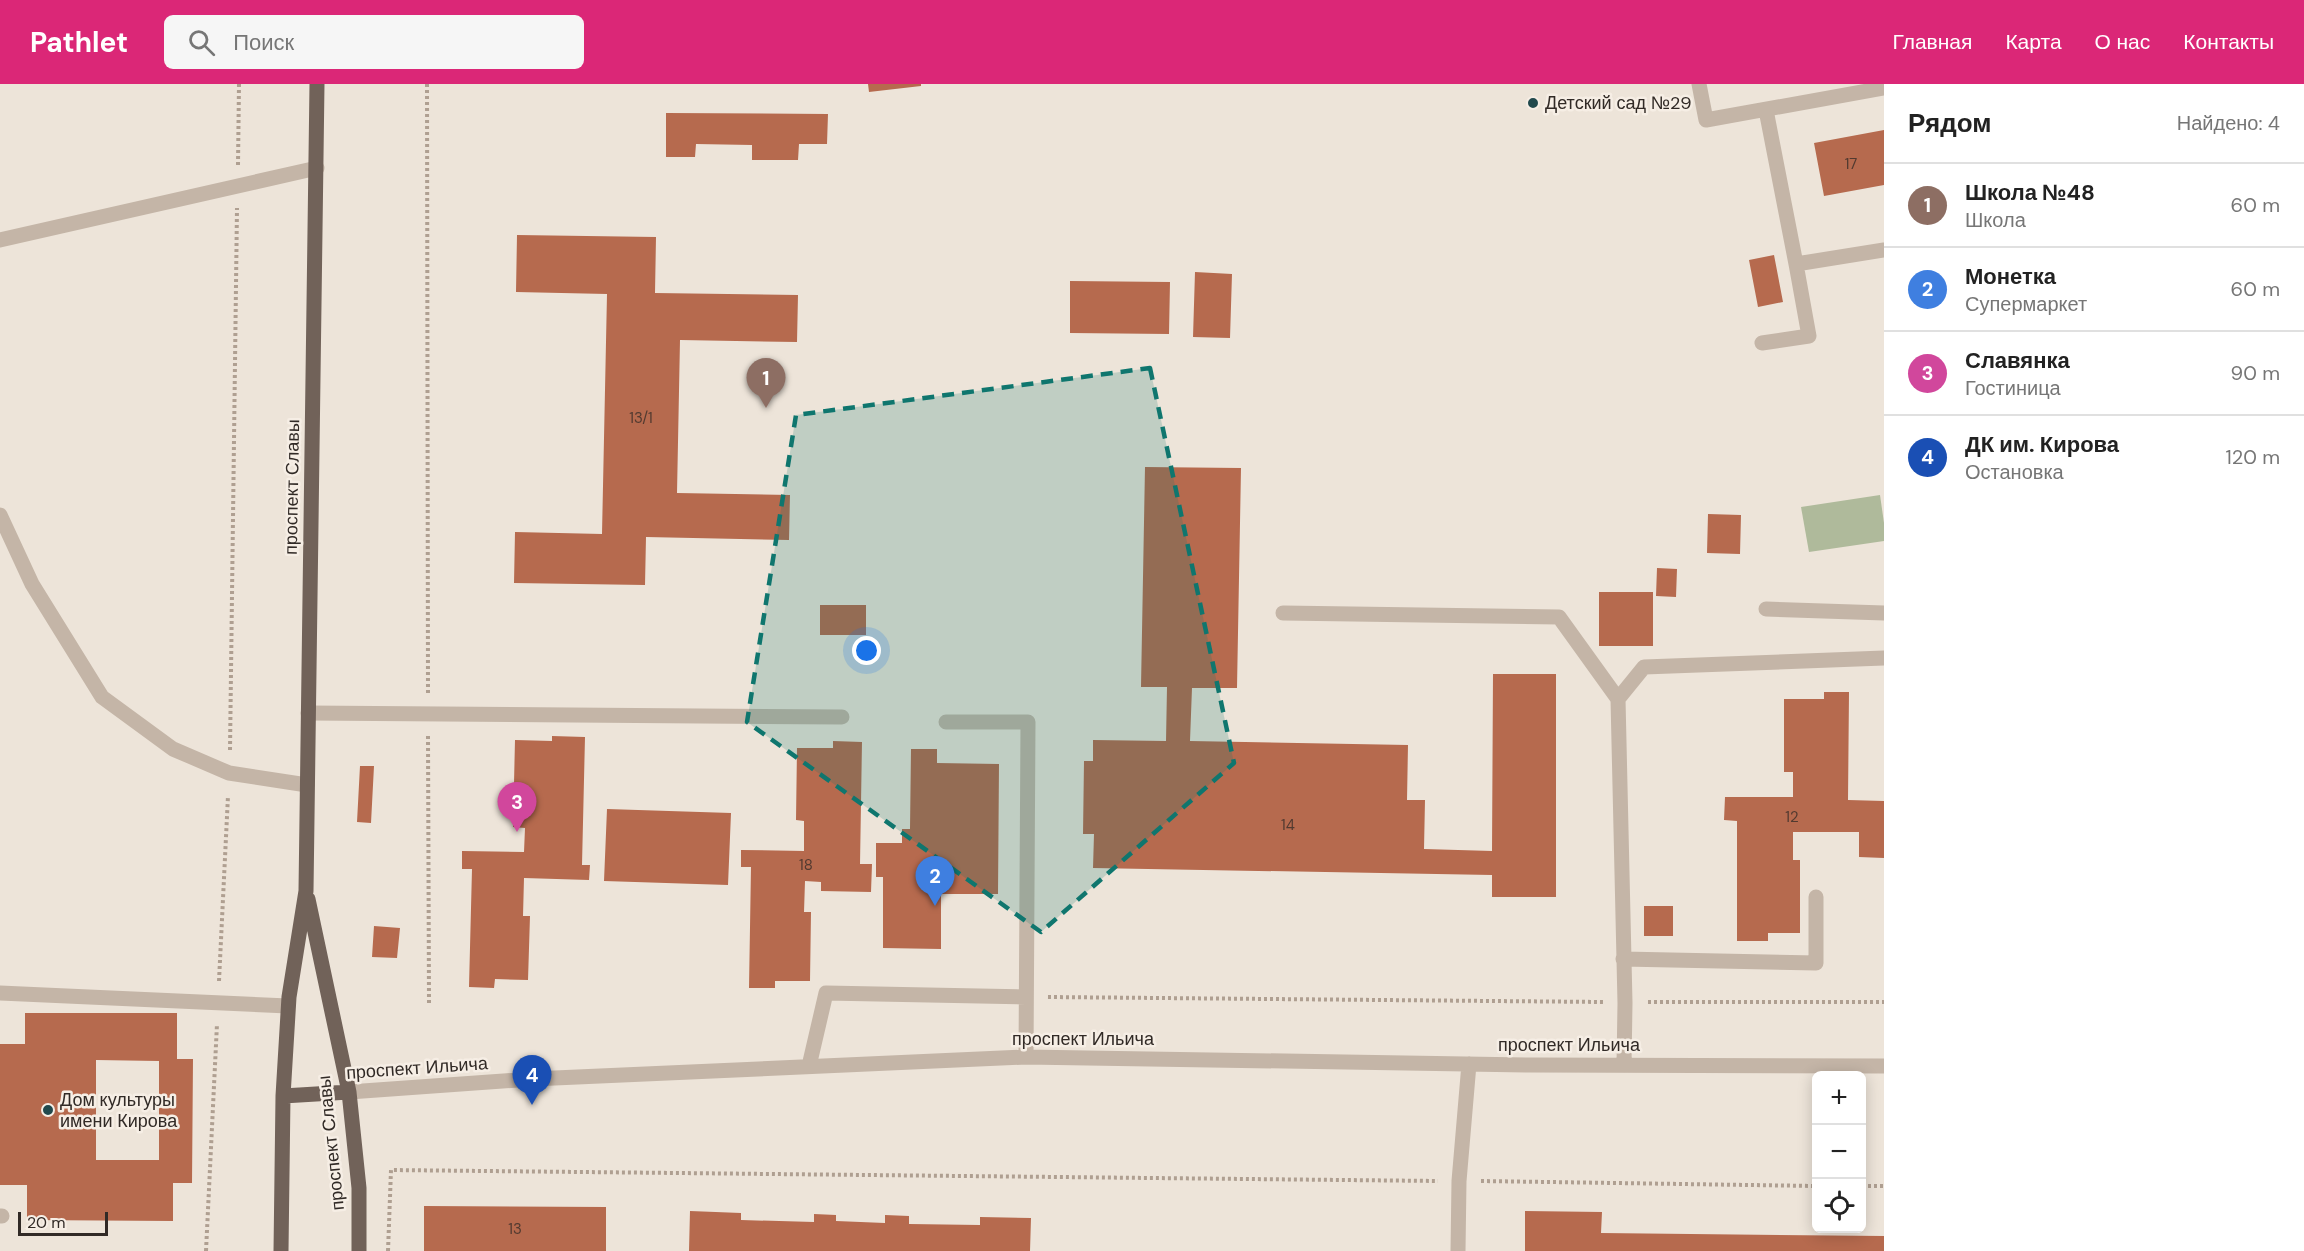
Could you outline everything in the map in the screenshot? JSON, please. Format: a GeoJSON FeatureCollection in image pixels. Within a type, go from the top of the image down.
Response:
{"type":"FeatureCollection","features":[{"type":"Feature","properties":{"kind":"main road","name":"проспект Славы"},"geometry":{"type":"LineString","coordinates":[[281,1251],[288,1006],[306,891],[317,84]]}},
{"type":"Feature","properties":{"kind":"main road","name":"проспект Славы"},"geometry":{"type":"LineString","coordinates":[[306,891],[349,1092],[358,1188],[359,1251]]}},
{"type":"Feature","properties":{"kind":"main road","name":"проспект Ильича"},"geometry":{"type":"LineString","coordinates":[[284,1096],[349,1092]]}},
{"type":"Feature","properties":{"kind":"street"},"geometry":{"type":"LineString","coordinates":[[1699,84],[1706,120],[1884,88]]}},
{"type":"Feature","properties":{"kind":"street"},"geometry":{"type":"LineString","coordinates":[[1762,343],[1809,336],[1766,110]]}},
{"type":"Feature","properties":{"kind":"street"},"geometry":{"type":"LineString","coordinates":[[0,240],[317,168]]}},
{"type":"Feature","properties":{"kind":"street"},"geometry":{"type":"LineString","coordinates":[[1796,264],[1884,250]]}},
{"type":"Feature","properties":{"kind":"street"},"geometry":{"type":"LineString","coordinates":[[0,515],[32,584],[102,697],[173,749],[229,773],[307,785]]}},
{"type":"Feature","properties":{"kind":"street"},"geometry":{"type":"LineString","coordinates":[[1766,609],[1884,614]]}},
{"type":"Feature","properties":{"kind":"street"},"geometry":{"type":"LineString","coordinates":[[1283,613],[1559,617],[1618,699],[1625,1002],[1624,1065]]}},
{"type":"Feature","properties":{"kind":"street"},"geometry":{"type":"LineString","coordinates":[[1618,699],[1644,667],[1884,658]]}},
{"type":"Feature","properties":{"kind":"street"},"geometry":{"type":"LineString","coordinates":[[308,713],[842,717]]}},
{"type":"Feature","properties":{"kind":"street"},"geometry":{"type":"LineString","coordinates":[[946,722],[1028,722],[1026,1057]]}},
{"type":"Feature","properties":{"kind":"street"},"geometry":{"type":"LineString","coordinates":[[1623,959],[1816,963],[1816,897]]}},
{"type":"Feature","properties":{"kind":"street"},"geometry":{"type":"LineString","coordinates":[[0,993],[288,1006]]}},
{"type":"Feature","properties":{"kind":"street"},"geometry":{"type":"LineString","coordinates":[[810,1066],[825,993],[1026,997]]}},
{"type":"Feature","properties":{"kind":"street","name":"проспект Ильича"},"geometry":{"type":"LineString","coordinates":[[349,1092],[486,1082],[1026,1057],[1469,1064],[1884,1066]]}},
{"type":"Feature","properties":{"kind":"street"},"geometry":{"type":"LineString","coordinates":[[1458,1251],[1459,1181],[1469,1064]]}},
{"type":"Feature","properties":{"kind":"path"},"geometry":{"type":"LineString","coordinates":[[206,1251],[229,773],[239,84]]}},
{"type":"Feature","properties":{"kind":"path"},"geometry":{"type":"LineString","coordinates":[[427,84],[429,1003]]}},
{"type":"Feature","properties":{"kind":"path"},"geometry":{"type":"LineString","coordinates":[[1026,997],[1884,1002]]}},
{"type":"Feature","properties":{"kind":"path"},"geometry":{"type":"LineString","coordinates":[[388,1251],[391,1170],[1812,1185]]}},
{"type":"Feature","properties":{"kind":"path"},"geometry":{"type":"LineString","coordinates":[[1866,1186],[1884,1186]]}},
{"type":"Feature","properties":{"kind":"highlighted area"},"geometry":{"type":"Polygon","coordinates":[[[1150,368],[1234,763],[1041,932],[747,722],[796,415],[1150,368]]]}},
{"type":"Feature","properties":{"kind":"green space"},"geometry":{"type":"Polygon","coordinates":[[[1880,495],[1884,541],[1809,552],[1801,507],[1880,495]]]}},
{"type":"Feature","properties":{"kind":"building"},"geometry":{"type":"Polygon","coordinates":[[[868,84],[921,84],[921,86],[869,92],[868,84]]]}},
{"type":"Feature","properties":{"kind":"building"},"geometry":{"type":"Polygon","coordinates":[[[666,113],[828,114],[827,144],[799,144],[798,160],[752,160],[752,145],[696,144],[695,157],[666,157],[666,113]]]}},
{"type":"Feature","properties":{"kind":"building"},"geometry":{"type":"Polygon","coordinates":[[[1884,130],[1884,185],[1824,196],[1814,143],[1884,130]]]}},
{"type":"Feature","properties":{"kind":"building"},"geometry":{"type":"Polygon","coordinates":[[[517,235],[656,237],[655,293],[798,295],[797,342],[680,340],[677,493],[790,495],[789,540],[646,537],[645,585],[514,583],[515,532],[602,534],[607,294],[516,292],[517,235]]]}},
{"type":"Feature","properties":{"kind":"building"},"geometry":{"type":"Polygon","coordinates":[[[1774,255],[1783,302],[1758,307],[1749,260],[1774,255]]]}},
{"type":"Feature","properties":{"kind":"building"},"geometry":{"type":"Polygon","coordinates":[[[1195,272],[1232,274],[1230,338],[1193,337],[1195,272]]]}},
{"type":"Feature","properties":{"kind":"building"},"geometry":{"type":"Polygon","coordinates":[[[1070,281],[1170,282],[1169,334],[1070,333],[1070,281]]]}},
{"type":"Feature","properties":{"kind":"building"},"geometry":{"type":"Polygon","coordinates":[[[1145,467],[1241,468],[1237,688],[1192,688],[1190,741],[1408,745],[1407,800],[1425,800],[1424,849],[1492,851],[1493,674],[1556,674],[1556,897],[1492,897],[1492,875],[1093,868],[1094,834],[1083,834],[1084,761],[1093,761],[1093,740],[1166,741],[1167,687],[1141,687],[1145,467]]]}},
{"type":"Feature","properties":{"kind":"building"},"geometry":{"type":"Polygon","coordinates":[[[1708,514],[1741,515],[1740,554],[1707,553],[1708,514]]]}},
{"type":"Feature","properties":{"kind":"building"},"geometry":{"type":"Polygon","coordinates":[[[1657,568],[1677,569],[1676,597],[1656,596],[1657,568]]]}},
{"type":"Feature","properties":{"kind":"building"},"geometry":{"type":"Polygon","coordinates":[[[1599,592],[1653,592],[1653,646],[1599,646],[1599,592]]]}},
{"type":"Feature","properties":{"kind":"building"},"geometry":{"type":"Polygon","coordinates":[[[820,605],[866,605],[866,635],[820,635],[820,605]]]}},
{"type":"Feature","properties":{"kind":"building"},"geometry":{"type":"Polygon","coordinates":[[[1824,692],[1849,692],[1848,800],[1884,801],[1884,858],[1859,857],[1859,832],[1793,832],[1793,860],[1800,860],[1800,933],[1768,933],[1768,941],[1737,941],[1737,821],[1724,820],[1725,797],[1793,797],[1793,772],[1784,772],[1784,699],[1824,699],[1824,692]]]}},
{"type":"Feature","properties":{"kind":"building"},"geometry":{"type":"Polygon","coordinates":[[[552,736],[585,737],[582,865],[590,865],[589,880],[524,878],[523,916],[530,916],[528,980],[495,979],[494,988],[469,987],[472,869],[462,869],[462,851],[524,852],[525,828],[513,827],[515,740],[552,741],[552,736]]]}},
{"type":"Feature","properties":{"kind":"building"},"geometry":{"type":"Polygon","coordinates":[[[833,741],[862,742],[860,864],[872,864],[871,892],[821,891],[821,882],[805,881],[804,912],[811,912],[810,981],[775,981],[775,988],[749,988],[751,867],[741,867],[741,850],[804,851],[804,821],[796,820],[797,748],[833,748],[833,741]]]}},
{"type":"Feature","properties":{"kind":"building"},"geometry":{"type":"Polygon","coordinates":[[[911,749],[937,749],[937,763],[999,764],[998,894],[941,894],[941,949],[883,948],[883,877],[876,877],[876,843],[902,843],[902,829],[910,829],[911,749]]]}},
{"type":"Feature","properties":{"kind":"building"},"geometry":{"type":"Polygon","coordinates":[[[360,766],[374,766],[371,823],[357,822],[360,766]]]}},
{"type":"Feature","properties":{"kind":"building"},"geometry":{"type":"Polygon","coordinates":[[[607,809],[731,813],[728,885],[604,881],[607,809]]]}},
{"type":"Feature","properties":{"kind":"building"},"geometry":{"type":"Polygon","coordinates":[[[1644,906],[1673,906],[1673,936],[1644,936],[1644,906]]]}},
{"type":"Feature","properties":{"kind":"building"},"geometry":{"type":"Polygon","coordinates":[[[374,926],[400,928],[397,958],[372,957],[374,926]]]}},
{"type":"Feature","properties":{"kind":"building","name":"Дом культуры имени Кирова"},"geometry":{"type":"Polygon","coordinates":[[[25,1013],[177,1013],[177,1059],[193,1059],[192,1183],[173,1183],[173,1221],[27,1220],[27,1185],[0,1185],[0,1044],[25,1044],[25,1013]],[[96,1060],[96,1160],[159,1160],[159,1061],[96,1060]]]}},
{"type":"Feature","properties":{"kind":"building"},"geometry":{"type":"Polygon","coordinates":[[[424,1206],[606,1207],[606,1251],[424,1251],[424,1206]]]}},
{"type":"Feature","properties":{"kind":"building"},"geometry":{"type":"Polygon","coordinates":[[[690,1211],[741,1213],[741,1220],[814,1222],[814,1214],[836,1215],[836,1221],[885,1223],[885,1215],[909,1216],[909,1224],[980,1225],[980,1217],[1031,1218],[1030,1251],[689,1251],[690,1211]]]}},
{"type":"Feature","properties":{"kind":"building"},"geometry":{"type":"Polygon","coordinates":[[[1525,1211],[1602,1212],[1601,1233],[1884,1236],[1884,1251],[1525,1251],[1525,1211]]]}},
{"type":"Feature","properties":{"kind":"place","name":"Детский сад №29"},"geometry":{"type":"Point","coordinates":[1533,103]}},
{"type":"Feature","properties":{"kind":"place","name":"Школа №48"},"geometry":{"type":"Point","coordinates":[766,408]}},
{"type":"Feature","properties":{"kind":"place","name":"Славянка"},"geometry":{"type":"Point","coordinates":[517,832]}},
{"type":"Feature","properties":{"kind":"place","name":"Монетка"},"geometry":{"type":"Point","coordinates":[935,906]}},
{"type":"Feature","properties":{"kind":"place","name":"ДК им. Кирова"},"geometry":{"type":"Point","coordinates":[532,1105]}},
{"type":"Feature","properties":{"kind":"place","name":"Дом культуры имени Кирова"},"geometry":{"type":"Point","coordinates":[48,1110]}}]}
